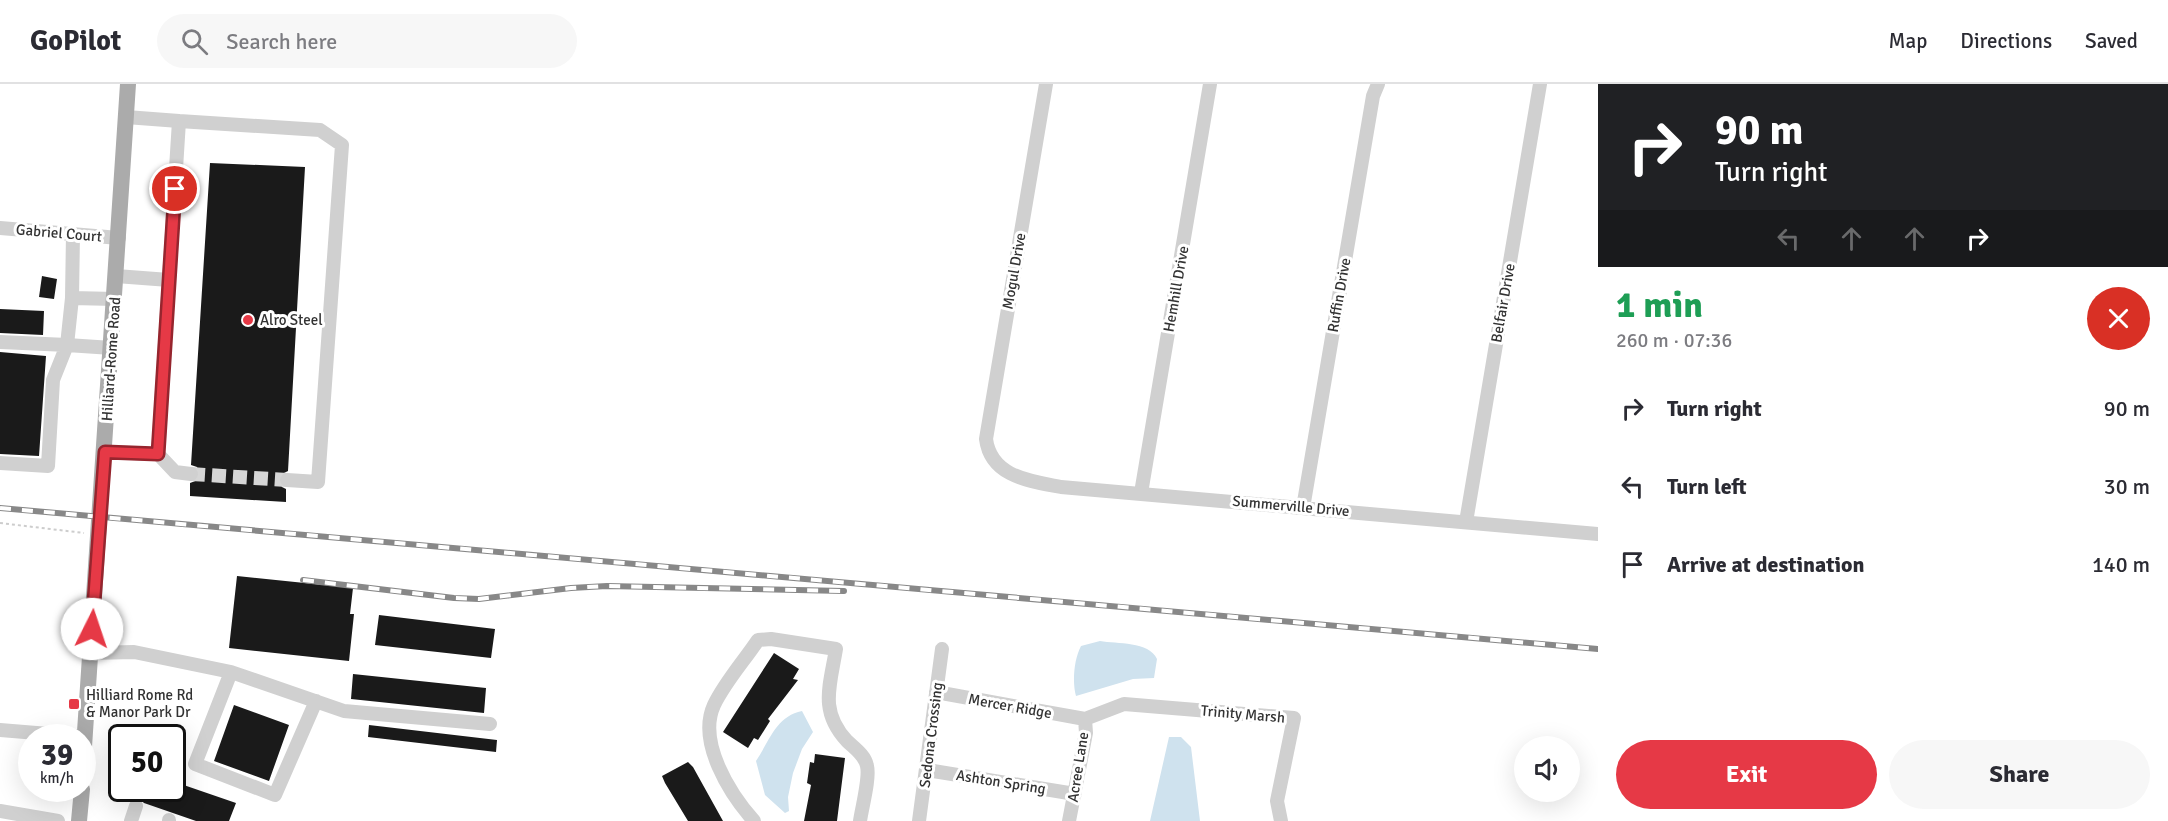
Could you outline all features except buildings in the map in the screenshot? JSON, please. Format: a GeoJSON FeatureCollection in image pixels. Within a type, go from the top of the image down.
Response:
{"type":"FeatureCollection","features":[{"type":"Feature","properties":{"kind":"main road","name":"Hilliard-Rome Road"},"geometry":{"type":"LineString","coordinates":[[86,724],[128,84]]}},
{"type":"Feature","properties":{"kind":"main road"},"geometry":{"type":"LineString","coordinates":[[79,821],[81,802]]}},
{"type":"Feature","properties":{"kind":"street","name":"Mogul Drive"},"geometry":{"type":"LineString","coordinates":[[991,458],[986,439],[1046,84]]}},
{"type":"Feature","properties":{"kind":"street","name":"Hemhill Drive"},"geometry":{"type":"LineString","coordinates":[[1141,493],[1210,84]]}},
{"type":"Feature","properties":{"kind":"street","name":"Ruffin Drive"},"geometry":{"type":"LineString","coordinates":[[1303,508],[1373,96],[1378,84]]}},
{"type":"Feature","properties":{"kind":"street","name":"Belfair Drive"},"geometry":{"type":"LineString","coordinates":[[1466,522],[1540,84]]}},
{"type":"Feature","properties":{"kind":"street"},"geometry":{"type":"LineString","coordinates":[[126,117],[320,130],[342,146],[318,482],[287,480]]}},
{"type":"Feature","properties":{"kind":"street"},"geometry":{"type":"LineString","coordinates":[[158,454],[179,121]]}},
{"type":"Feature","properties":{"kind":"street","name":"Gabriel Court"},"geometry":{"type":"LineString","coordinates":[[0,228],[119,238]]}},
{"type":"Feature","properties":{"kind":"street"},"geometry":{"type":"LineString","coordinates":[[0,463],[48,466],[54,380],[67,345],[72,298],[73,234]]}},
{"type":"Feature","properties":{"kind":"street"},"geometry":{"type":"LineString","coordinates":[[116,276],[169,280]]}},
{"type":"Feature","properties":{"kind":"street"},"geometry":{"type":"LineString","coordinates":[[72,298],[115,299]]}},
{"type":"Feature","properties":{"kind":"street"},"geometry":{"type":"LineString","coordinates":[[0,342],[112,348]]}},
{"type":"Feature","properties":{"kind":"street"},"geometry":{"type":"LineString","coordinates":[[105,452],[158,454],[175,472],[191,474]]}},
{"type":"Feature","properties":{"kind":"street","name":"Summerville Drive"},"geometry":{"type":"LineString","coordinates":[[991,458],[999,468],[1024,480],[1061,486],[1598,534]]}},
{"type":"Feature","properties":{"kind":"street"},"geometry":{"type":"LineString","coordinates":[[754,821],[734,795],[712,752],[713,706],[758,640],[771,639],[836,649],[828,701],[829,716],[836,729],[863,756],[868,767],[860,821]]}},
{"type":"Feature","properties":{"kind":"street","name":"Sedona Crossing"},"geometry":{"type":"LineString","coordinates":[[919,821],[942,649]]}},
{"type":"Feature","properties":{"kind":"street"},"geometry":{"type":"LineString","coordinates":[[91,653],[134,652],[231,672],[344,711],[490,724]]}},
{"type":"Feature","properties":{"kind":"street"},"geometry":{"type":"LineString","coordinates":[[231,672],[195,764],[275,795],[316,701]]}},
{"type":"Feature","properties":{"kind":"street","name":"Mercer Ridge"},"geometry":{"type":"LineString","coordinates":[[936,692],[1084,719]]}},
{"type":"Feature","properties":{"kind":"street","name":"Acree Lane"},"geometry":{"type":"LineString","coordinates":[[1069,821],[1086,733],[1084,719],[1124,704]]}},
{"type":"Feature","properties":{"kind":"street","name":"Trinity Marsh"},"geometry":{"type":"LineString","coordinates":[[1124,704],[1294,718],[1277,801],[1281,821]]}},
{"type":"Feature","properties":{"kind":"street"},"geometry":{"type":"LineString","coordinates":[[0,730],[18,731]]}},
{"type":"Feature","properties":{"kind":"street","name":"Ashton Spring"},"geometry":{"type":"LineString","coordinates":[[927,770],[1075,794]]}},
{"type":"Feature","properties":{"kind":"street"},"geometry":{"type":"LineString","coordinates":[[131,821],[136,806]]}},
{"type":"Feature","properties":{"kind":"street"},"geometry":{"type":"LineString","coordinates":[[0,811],[57,821]]}},
{"type":"Feature","properties":{"kind":"path"},"geometry":{"type":"LineString","coordinates":[[0,523],[98,534]]}},
{"type":"Feature","properties":{"kind":"water"},"geometry":{"type":"Polygon","coordinates":[[[1100,641],[1132,644],[1153,653],[1157,659],[1154,678],[1133,679],[1076,696],[1074,671],[1081,646],[1100,641]]]}},
{"type":"Feature","properties":{"kind":"water"},"geometry":{"type":"Polygon","coordinates":[[[802,711],[813,732],[802,749],[793,773],[788,797],[789,811],[785,813],[765,795],[756,761],[779,724],[793,714],[802,711]]]}},
{"type":"Feature","properties":{"kind":"water"},"geometry":{"type":"Polygon","coordinates":[[[1169,737],[1181,737],[1191,747],[1200,821],[1150,821],[1169,737]]]}},
{"type":"Feature","properties":{"kind":"tunnel"},"geometry":{"type":"LineString","coordinates":[[191,474],[287,480]]}},
{"type":"Feature","properties":{"kind":"railway"},"geometry":{"type":"LineString","coordinates":[[0,508],[1598,649]]}},
{"type":"Feature","properties":{"kind":"railway"},"geometry":{"type":"LineString","coordinates":[[303,580],[479,599],[607,586],[844,591]]}},
{"type":"Feature","properties":{"kind":"place","name":"Alro Steel"},"geometry":{"type":"Point","coordinates":[248,320]}},
{"type":"Feature","properties":{"kind":"place","name":"Hilliard Rome Rd & Manor Park Dr"},"geometry":{"type":"Point","coordinates":[74,704]}},
{"type":"Feature","properties":{"kind":"route"},"geometry":{"type":"LineString","coordinates":[[92,629],[105,452],[158,454],[175,189]]}}]}
